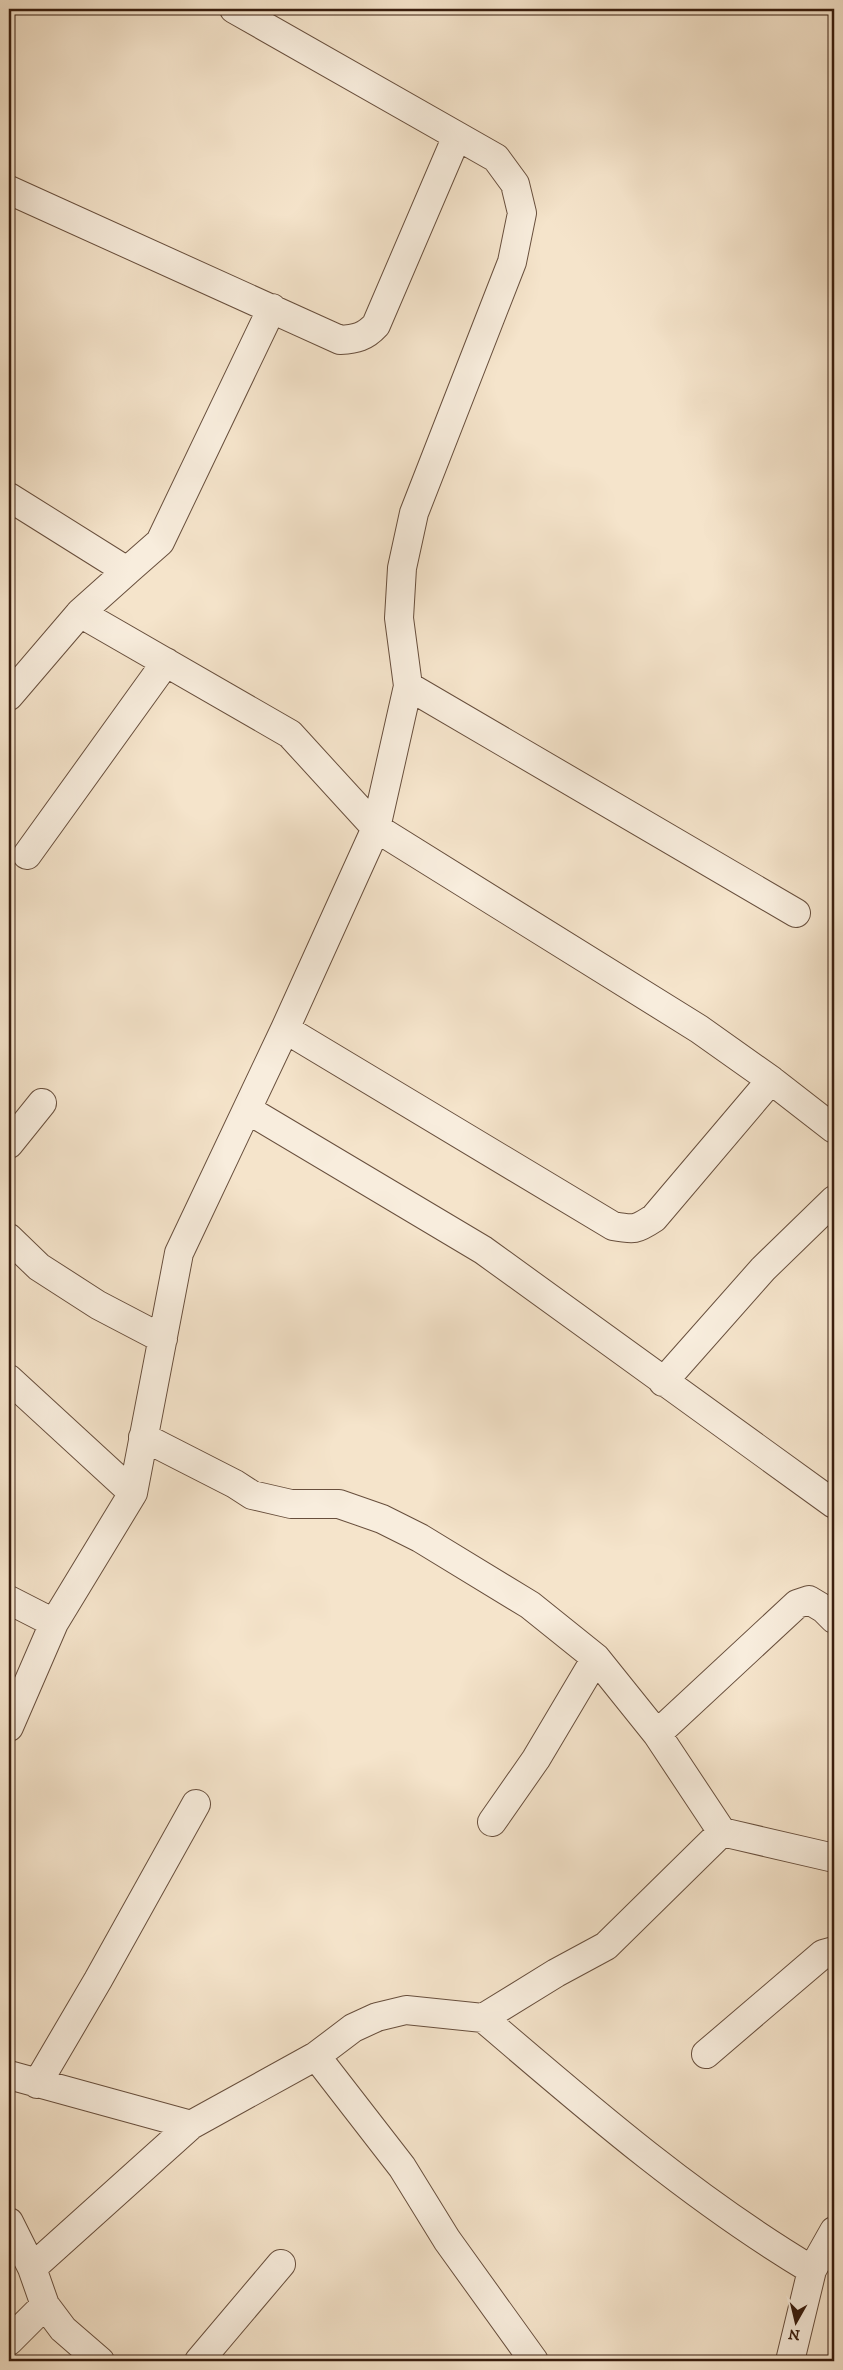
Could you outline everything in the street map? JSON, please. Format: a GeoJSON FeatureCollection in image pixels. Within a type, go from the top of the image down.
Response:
{"type":"FeatureCollection","features":[{"type":"Feature","properties":{"kind":"street"},"geometry":{"type":"LineString","coordinates":[[9,1727],[54,1623],[133,1493],[179,1253],[248,1110],[376,828],[408,686],[399,618],[402,568],[414,513],[512,262],[522,213],[515,184],[496,158],[234,9]]}},
{"type":"Feature","properties":{"kind":"street"},"geometry":{"type":"LineString","coordinates":[[9,190],[340,340],[367,336],[376,325],[457,136]]}},
{"type":"Feature","properties":{"kind":"street"},"geometry":{"type":"LineString","coordinates":[[9,696],[80,613],[160,542],[272,308]]}},
{"type":"Feature","properties":{"kind":"street"},"geometry":{"type":"LineString","coordinates":[[9,497],[128,571]]}},
{"type":"Feature","properties":{"kind":"street"},"geometry":{"type":"LineString","coordinates":[[80,613],[290,734],[376,828],[699,1029],[771,1080],[834,1129]]}},
{"type":"Feature","properties":{"kind":"street"},"geometry":{"type":"LineString","coordinates":[[27,855],[166,662]]}},
{"type":"Feature","properties":{"kind":"street"},"geometry":{"type":"LineString","coordinates":[[408,686],[796,913]]}},
{"type":"Feature","properties":{"kind":"street"},"geometry":{"type":"LineString","coordinates":[[285,1029],[613,1226],[627,1228],[639,1228],[654,1218],[771,1080]]}},
{"type":"Feature","properties":{"kind":"street"},"geometry":{"type":"LineString","coordinates":[[9,1144],[42,1103]]}},
{"type":"Feature","properties":{"kind":"street"},"geometry":{"type":"LineString","coordinates":[[248,1110],[483,1250],[834,1504]]}},
{"type":"Feature","properties":{"kind":"street"},"geometry":{"type":"LineString","coordinates":[[663,1382],[763,1269],[834,1200]]}},
{"type":"Feature","properties":{"kind":"street"},"geometry":{"type":"LineString","coordinates":[[9,1238],[39,1268],[98,1305],[163,1339]]}},
{"type":"Feature","properties":{"kind":"street"},"geometry":{"type":"LineString","coordinates":[[9,1379],[133,1493]]}},
{"type":"Feature","properties":{"kind":"street"},"geometry":{"type":"LineString","coordinates":[[143,1437],[235,1484],[252,1495],[291,1504],[339,1504],[382,1519],[420,1538],[530,1605],[596,1658],[657,1734],[722,1832],[834,1858]]}},
{"type":"Feature","properties":{"kind":"street"},"geometry":{"type":"LineString","coordinates":[[9,1600],[54,1623]]}},
{"type":"Feature","properties":{"kind":"street"},"geometry":{"type":"LineString","coordinates":[[657,1734],[797,1604],[809,1600],[834,1619]]}},
{"type":"Feature","properties":{"kind":"street"},"geometry":{"type":"LineString","coordinates":[[492,1822],[536,1759],[596,1658]]}},
{"type":"Feature","properties":{"kind":"street"},"geometry":{"type":"LineString","coordinates":[[37,2084],[98,1980],[196,1804]]}},
{"type":"Feature","properties":{"kind":"street"},"geometry":{"type":"LineString","coordinates":[[483,2018],[556,1973],[606,1946],[722,1832]]}},
{"type":"Feature","properties":{"kind":"street"},"geometry":{"type":"LineString","coordinates":[[706,2054],[822,1954],[834,1951]]}},
{"type":"Feature","properties":{"kind":"street"},"geometry":{"type":"LineString","coordinates":[[32,2268],[191,2124],[316,2056],[353,2028],[377,2018],[406,2010],[483,2018],[608,2126],[758,2238],[812,2270]]}},
{"type":"Feature","properties":{"kind":"street"},"geometry":{"type":"LineString","coordinates":[[316,2056],[402,2167],[447,2240],[534,2361]]}},
{"type":"Feature","properties":{"kind":"street"},"geometry":{"type":"LineString","coordinates":[[9,2076],[191,2124]]}},
{"type":"Feature","properties":{"kind":"street"},"geometry":{"type":"LineString","coordinates":[[9,2222],[32,2268],[44,2305],[63,2329],[100,2361]]}},
{"type":"Feature","properties":{"kind":"street"},"geometry":{"type":"LineString","coordinates":[[790,2361],[812,2270],[834,2231]]}},
{"type":"Feature","properties":{"kind":"street"},"geometry":{"type":"LineString","coordinates":[[199,2361],[281,2264]]}},
{"type":"Feature","properties":{"kind":"street"},"geometry":{"type":"LineString","coordinates":[[9,2341],[44,2305]]}}]}
